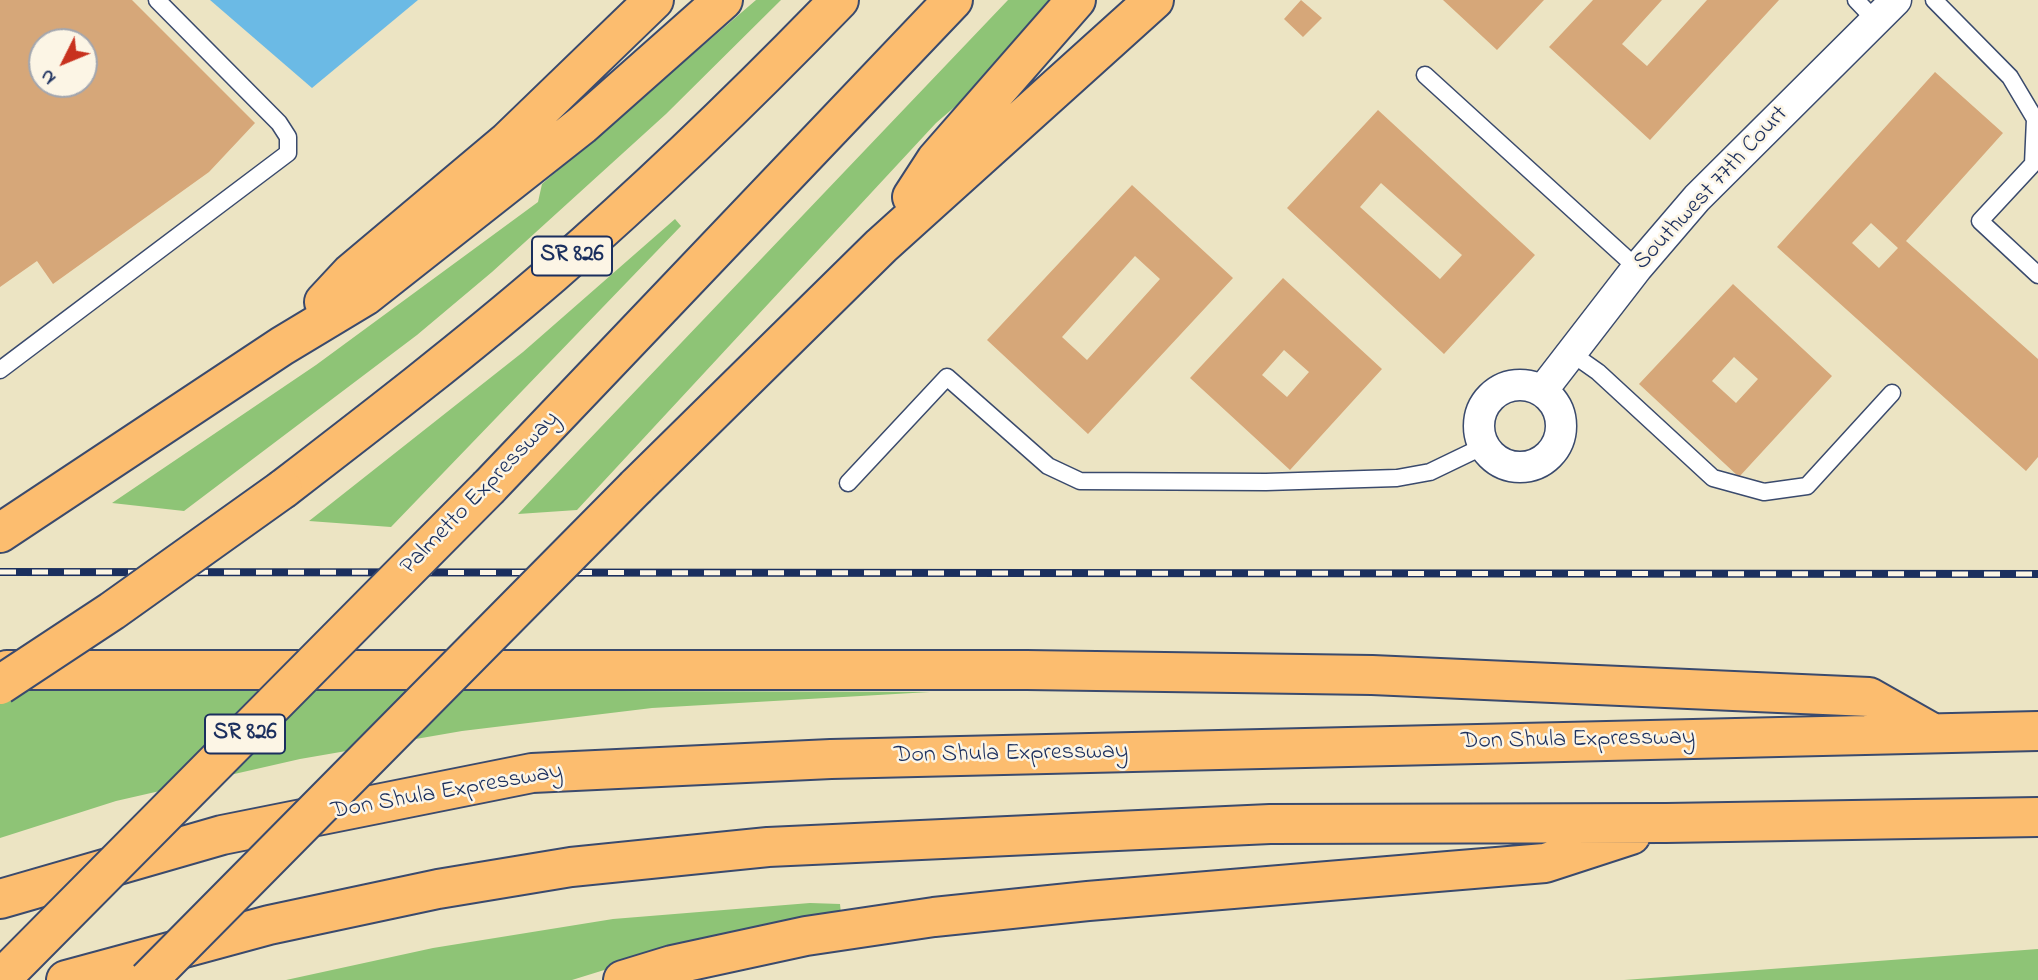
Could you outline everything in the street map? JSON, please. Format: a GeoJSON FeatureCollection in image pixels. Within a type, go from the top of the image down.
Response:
{"type":"FeatureCollection","features":[{"type":"Feature","properties":{"kind":"highway"},"geometry":{"type":"LineString","coordinates":[[282,346],[351,273],[508,141],[654,0]]}},
{"type":"Feature","properties":{"kind":"highway"},"geometry":{"type":"LineString","coordinates":[[0,533],[282,346],[365,296],[582,125],[723,0]]}},
{"type":"Feature","properties":{"kind":"highway","name":"SR 826"},"geometry":{"type":"LineString","coordinates":[[0,685],[112,611],[283,489],[428,377],[551,274],[687,151],[839,0]]}},
{"type":"Feature","properties":{"kind":"highway","name":"Palmetto Expressway"},"geometry":{"type":"LineString","coordinates":[[0,980],[489,487],[953,0]]}},
{"type":"Feature","properties":{"kind":"highway"},"geometry":{"type":"LineString","coordinates":[[881,246],[936,160],[1076,0]]}},
{"type":"Feature","properties":{"kind":"highway"},"geometry":{"type":"LineString","coordinates":[[148,980],[636,487],[881,246],[1154,0]]}},
{"type":"Feature","properties":{"kind":"highway"},"geometry":{"type":"LineString","coordinates":[[0,670],[1027,670],[1372,675],[1869,697],[1931,732]]}},
{"type":"Feature","properties":{"kind":"highway","name":"Don Shula Expressway"},"geometry":{"type":"LineString","coordinates":[[0,899],[222,835],[533,773],[831,759],[1931,732],[2038,732]]}},
{"type":"Feature","properties":{"kind":"highway"},"geometry":{"type":"LineString","coordinates":[[66,980],[269,925],[399,897],[571,866],[658,856],[768,847],[1270,824],[1666,823],[2038,817]]}},
{"type":"Feature","properties":{"kind":"highway"},"geometry":{"type":"LineString","coordinates":[[623,980],[672,965],[793,938],[934,917],[1247,886],[1545,863],[1666,823]]}},
{"type":"Feature","properties":{"kind":"street","name":"Southwest 77th Court"},"geometry":{"type":"LineString","coordinates":[[1542,391],[1637,268],[1697,198],[1876,7]]}},
{"type":"Feature","properties":{"kind":"street"},"geometry":{"type":"LineString","coordinates":[[1516,385],[1542,391],[1552,400],[1562,425],[1554,451],[1544,460],[1531,466],[1504,464],[1485,446],[1479,419],[1492,396],[1516,385]]}},
{"type":"Feature","properties":{"kind":"lane"},"geometry":{"type":"LineString","coordinates":[[0,370],[288,153],[288,137],[279,123],[157,0]]}},
{"type":"Feature","properties":{"kind":"lane"},"geometry":{"type":"LineString","coordinates":[[1934,0],[2010,77],[2035,119],[2036,167],[1980,221],[2038,275]]}},
{"type":"Feature","properties":{"kind":"lane"},"geometry":{"type":"LineString","coordinates":[[1425,75],[1637,268]]}},
{"type":"Feature","properties":{"kind":"lane"},"geometry":{"type":"LineString","coordinates":[[1571,353],[1598,372],[1713,478],[1763,492],[1807,486],[1892,393]]}},
{"type":"Feature","properties":{"kind":"lane"},"geometry":{"type":"LineString","coordinates":[[848,483],[947,377],[1048,466],[1080,481],[1266,482],[1397,478],[1430,472],[1485,446]]}},
{"type":"Feature","properties":{"kind":"green space"},"geometry":{"type":"Polygon","coordinates":[[[756,0],[781,0],[666,114],[492,272],[417,335],[184,511],[112,503],[316,365],[538,202],[542,184],[756,0]]]}},
{"type":"Feature","properties":{"kind":"green space"},"geometry":{"type":"Polygon","coordinates":[[[1008,0],[1053,0],[972,92],[936,123],[577,510],[518,514],[1008,0]]]}},
{"type":"Feature","properties":{"kind":"green space"},"geometry":{"type":"Polygon","coordinates":[[[675,219],[681,226],[391,527],[309,521],[523,352],[675,219]]]}},
{"type":"Feature","properties":{"kind":"green space"},"geometry":{"type":"Polygon","coordinates":[[[0,689],[930,692],[652,708],[462,731],[300,759],[116,801],[0,838],[0,689]]]}},
{"type":"Feature","properties":{"kind":"green space"},"geometry":{"type":"Polygon","coordinates":[[[810,903],[840,904],[841,914],[672,949],[572,980],[286,980],[433,948],[613,919],[810,903]]]}},
{"type":"Feature","properties":{"kind":"green space"},"geometry":{"type":"Polygon","coordinates":[[[2038,949],[2038,980],[1624,980],[2038,949]]]}},
{"type":"Feature","properties":{"kind":"water"},"geometry":{"type":"Polygon","coordinates":[[[210,0],[418,0],[312,88],[210,0]]]}},
{"type":"Feature","properties":{"kind":"building"},"geometry":{"type":"Polygon","coordinates":[[[0,0],[132,0],[255,123],[209,172],[53,284],[37,261],[0,287],[0,0]]]}},
{"type":"Feature","properties":{"kind":"building"},"geometry":{"type":"Polygon","coordinates":[[[1301,0],[1322,18],[1303,37],[1284,19],[1301,0]]]}},
{"type":"Feature","properties":{"kind":"building"},"geometry":{"type":"Polygon","coordinates":[[[1443,0],[1544,0],[1497,50],[1443,0]]]}},
{"type":"Feature","properties":{"kind":"building"},"geometry":{"type":"Polygon","coordinates":[[[1593,0],[1662,0],[1622,44],[1647,66],[1707,0],[1779,0],[1650,140],[1549,47],[1593,0]]]}},
{"type":"Feature","properties":{"kind":"building"},"geometry":{"type":"Polygon","coordinates":[[[1935,72],[2003,133],[1906,241],[2038,359],[2038,457],[2026,471],[1777,247],[1935,72]],[[1871,223],[1852,243],[1879,268],[1898,248],[1871,223]]]}},
{"type":"Feature","properties":{"kind":"building"},"geometry":{"type":"Polygon","coordinates":[[[1378,110],[1535,255],[1444,354],[1287,208],[1378,110]],[[1381,183],[1360,207],[1440,279],[1462,255],[1381,183]]]}},
{"type":"Feature","properties":{"kind":"building"},"geometry":{"type":"Polygon","coordinates":[[[1132,185],[1233,278],[1088,434],[987,340],[1132,185]],[[1135,256],[1062,337],[1087,360],[1160,279],[1135,256]]]}},
{"type":"Feature","properties":{"kind":"building"},"geometry":{"type":"Polygon","coordinates":[[[1283,278],[1382,369],[1290,470],[1190,378],[1283,278]],[[1284,350],[1262,375],[1287,397],[1309,372],[1284,350]]]}},
{"type":"Feature","properties":{"kind":"building"},"geometry":{"type":"Polygon","coordinates":[[[1733,284],[1832,376],[1739,477],[1639,384],[1733,284]],[[1734,357],[1712,381],[1736,403],[1758,379],[1734,357]]]}},
{"type":"Feature","properties":{"kind":"railway"},"geometry":{"type":"LineString","coordinates":[[0,572],[2038,574]]}}]}
